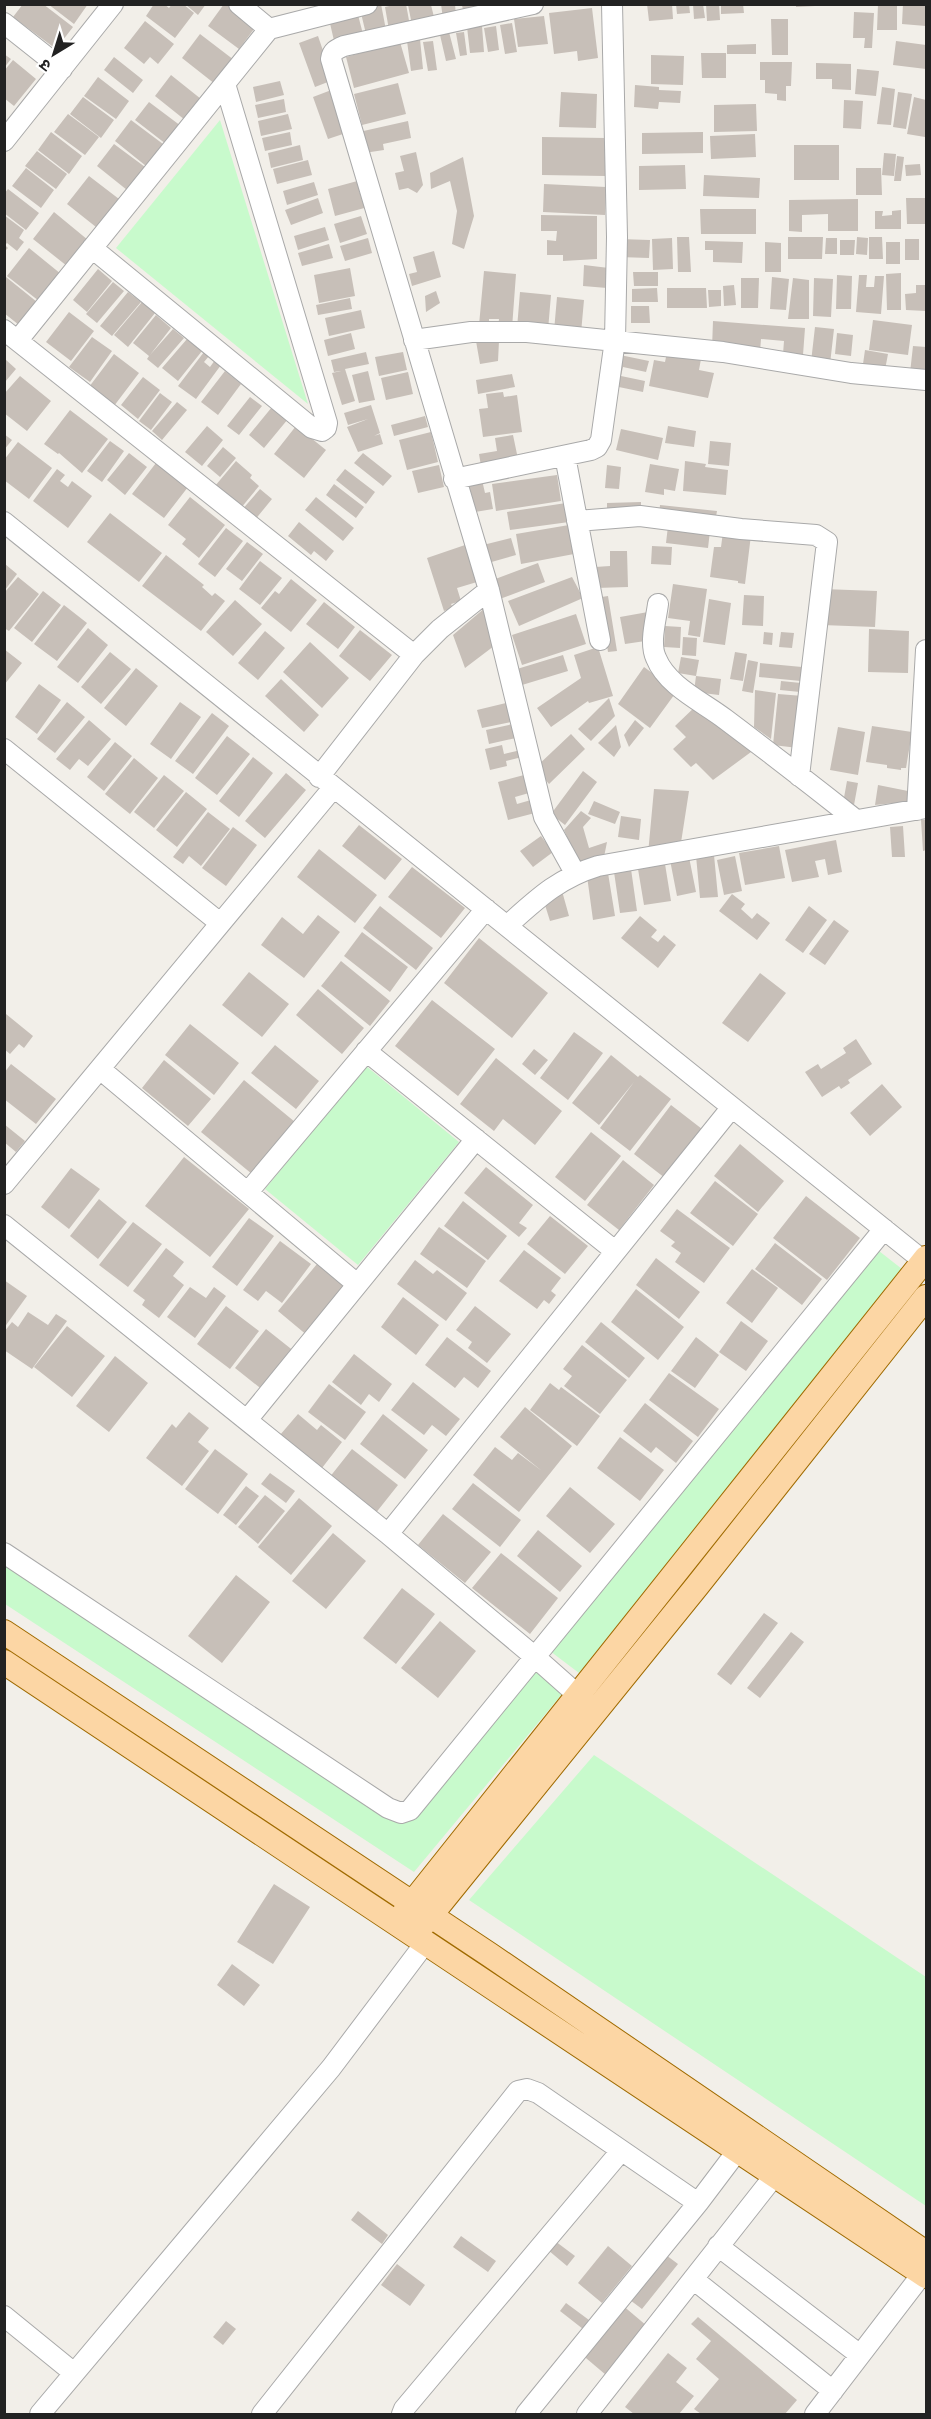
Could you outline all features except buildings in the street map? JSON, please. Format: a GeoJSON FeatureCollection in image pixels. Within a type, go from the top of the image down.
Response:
{"type":"FeatureCollection","features":[{"type":"Feature","properties":{"kind":"main road"},"geometry":{"type":"LineString","coordinates":[[413,1933],[421,1909],[578,1694],[926,1261]]}},
{"type":"Feature","properties":{"kind":"main road"},"geometry":{"type":"LineString","coordinates":[[421,1909],[596,1712],[927,1297]]}},
{"type":"Feature","properties":{"kind":"main road"},"geometry":{"type":"LineString","coordinates":[[4,1632],[421,1909],[925,2267]]}},
{"type":"Feature","properties":{"kind":"main road"},"geometry":{"type":"LineString","coordinates":[[4,1662],[775,2175],[925,2267]]}},
{"type":"Feature","properties":{"kind":"street"},"geometry":{"type":"LineString","coordinates":[[4,141],[113,4]]}},
{"type":"Feature","properties":{"kind":"street"},"geometry":{"type":"LineString","coordinates":[[238,4],[268,29]]}},
{"type":"Feature","properties":{"kind":"street"},"geometry":{"type":"LineString","coordinates":[[367,4],[268,29],[92,248],[11,335],[414,655]]}},
{"type":"Feature","properties":{"kind":"street"},"geometry":{"type":"LineString","coordinates":[[533,4],[344,46],[331,54],[331,59],[454,479],[489,590],[544,817],[575,873]]}},
{"type":"Feature","properties":{"kind":"street"},"geometry":{"type":"LineString","coordinates":[[454,479],[591,450],[597,447],[602,440],[615,340],[617,237],[612,4]]}},
{"type":"Feature","properties":{"kind":"street"},"geometry":{"type":"LineString","coordinates":[[4,24],[62,69]]}},
{"type":"Feature","properties":{"kind":"street"},"geometry":{"type":"LineString","coordinates":[[92,248],[312,428],[322,431],[326,428],[327,423],[225,84]]}},
{"type":"Feature","properties":{"kind":"street"},"geometry":{"type":"LineString","coordinates":[[414,340],[471,332],[527,332],[723,352],[851,373],[927,380]]}},
{"type":"Feature","properties":{"kind":"street"},"geometry":{"type":"LineString","coordinates":[[565,456],[600,640]]}},
{"type":"Feature","properties":{"kind":"street"},"geometry":{"type":"LineString","coordinates":[[577,521],[640,516],[741,529],[816,535],[827,542],[799,776]]}},
{"type":"Feature","properties":{"kind":"street"},"geometry":{"type":"LineString","coordinates":[[4,522],[926,1261]]}},
{"type":"Feature","properties":{"kind":"street"},"geometry":{"type":"LineString","coordinates":[[4,1184],[220,923],[326,782],[414,655],[440,629],[489,590]]}},
{"type":"Feature","properties":{"kind":"street"},"geometry":{"type":"LineString","coordinates":[[658,604],[653,650],[656,660],[663,669],[689,694],[710,707],[856,820]]}},
{"type":"Feature","properties":{"kind":"street"},"geometry":{"type":"LineString","coordinates":[[508,925],[536,900],[575,873],[922,809],[927,650]]}},
{"type":"Feature","properties":{"kind":"street"},"geometry":{"type":"LineString","coordinates":[[4,749],[220,923]]}},
{"type":"Feature","properties":{"kind":"street"},"geometry":{"type":"LineString","coordinates":[[248,1192],[486,909]]}},
{"type":"Feature","properties":{"kind":"street"},"geometry":{"type":"LineString","coordinates":[[366,1051],[615,1251]]}},
{"type":"Feature","properties":{"kind":"street"},"geometry":{"type":"LineString","coordinates":[[100,1069],[357,1284]]}},
{"type":"Feature","properties":{"kind":"street"},"geometry":{"type":"LineString","coordinates":[[388,1534],[732,1107]]}},
{"type":"Feature","properties":{"kind":"street"},"geometry":{"type":"LineString","coordinates":[[247,1420],[476,1139]]}},
{"type":"Feature","properties":{"kind":"street"},"geometry":{"type":"LineString","coordinates":[[4,1225],[388,1534],[535,1657],[596,1712]]}},
{"type":"Feature","properties":{"kind":"street"},"geometry":{"type":"LineString","coordinates":[[4,1553],[388,1808],[401,1813],[410,1810],[417,1805],[884,1229]]}},
{"type":"Feature","properties":{"kind":"street"},"geometry":{"type":"LineString","coordinates":[[40,2415],[331,2068],[413,1933]]}},
{"type":"Feature","properties":{"kind":"street"},"geometry":{"type":"LineString","coordinates":[[262,2415],[518,2091],[527,2089],[538,2092],[698,2204]]}},
{"type":"Feature","properties":{"kind":"street"},"geometry":{"type":"LineString","coordinates":[[526,2415],[698,2204],[738,2150]]}},
{"type":"Feature","properties":{"kind":"street"},"geometry":{"type":"LineString","coordinates":[[402,2415],[404,2409],[621,2151]]}},
{"type":"Feature","properties":{"kind":"street"},"geometry":{"type":"LineString","coordinates":[[587,2415],[775,2175]]}},
{"type":"Feature","properties":{"kind":"street"},"geometry":{"type":"LineString","coordinates":[[718,2246],[860,2355]]}},
{"type":"Feature","properties":{"kind":"street"},"geometry":{"type":"LineString","coordinates":[[815,2415],[925,2267]]}},
{"type":"Feature","properties":{"kind":"street"},"geometry":{"type":"LineString","coordinates":[[693,2279],[833,2391]]}},
{"type":"Feature","properties":{"kind":"street"},"geometry":{"type":"LineString","coordinates":[[4,2316],[74,2373]]}},
{"type":"Feature","properties":{"kind":"green space"},"geometry":{"type":"Polygon","coordinates":[[[220,120],[308,404],[116,248],[220,120]]]}},
{"type":"Feature","properties":{"kind":"green space"},"geometry":{"type":"Polygon","coordinates":[[[366,1066],[459,1142],[358,1265],[265,1189],[366,1066]]]}},
{"type":"Feature","properties":{"kind":"green space"},"geometry":{"type":"Polygon","coordinates":[[[879,1251],[902,1269],[579,1673],[550,1651],[879,1251]]]}},
{"type":"Feature","properties":{"kind":"green space"},"geometry":{"type":"Polygon","coordinates":[[[4,1544],[415,1818],[538,1667],[567,1688],[414,1872],[5,1604],[4,1544]]]}},
{"type":"Feature","properties":{"kind":"green space"},"geometry":{"type":"Polygon","coordinates":[[[594,1755],[926,1977],[926,2206],[469,1900],[594,1755]]]}}]}
